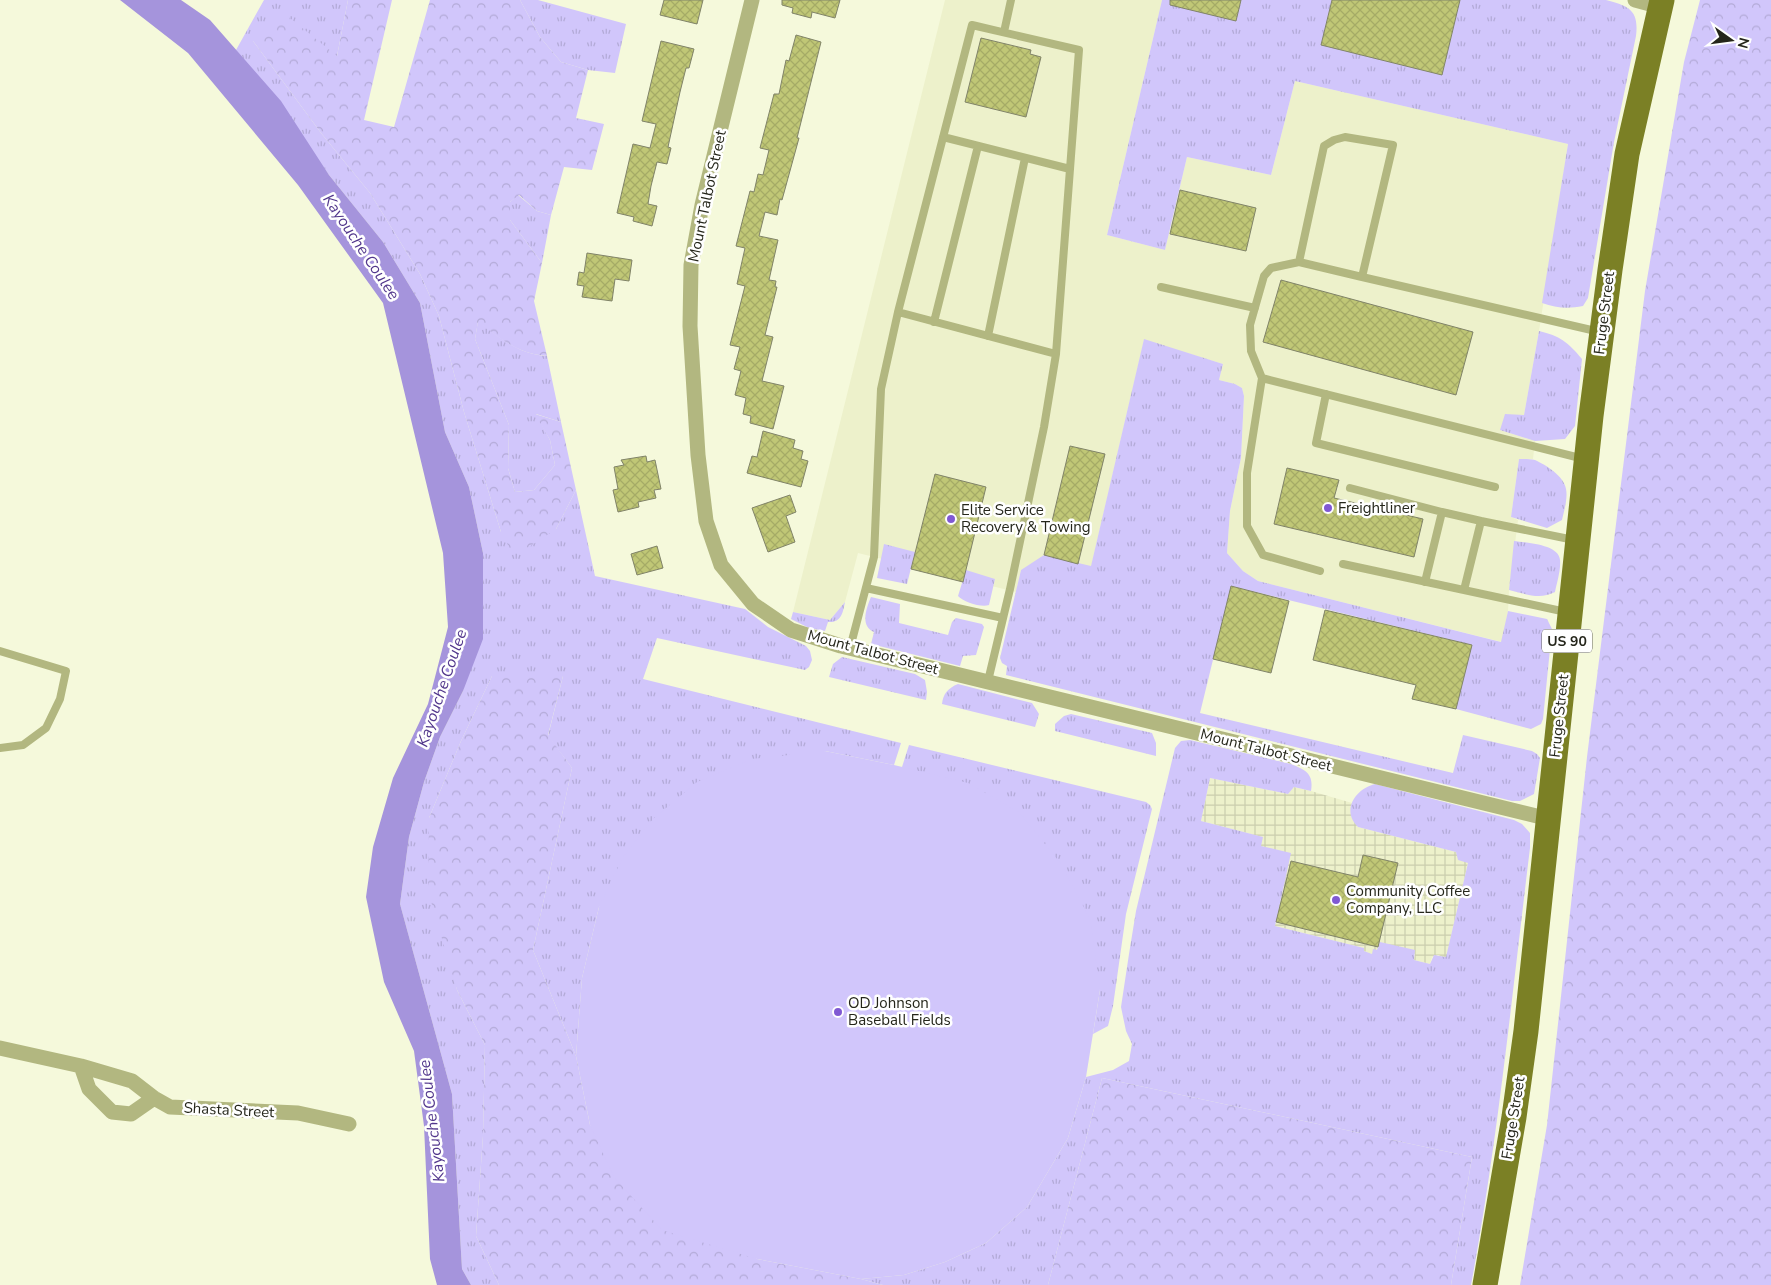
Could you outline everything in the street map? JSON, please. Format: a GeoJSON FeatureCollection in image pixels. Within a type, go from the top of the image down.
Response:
{"type":"FeatureCollection","features":[{"type":"Feature","properties":{"kind":"main road","name":"Fruge Street"},"geometry":{"type":"LineString","coordinates":[[1485,1285],[1514,1117],[1526,1031],[1587,460],[1617,219],[1627,154],[1662,3]]}},
{"type":"Feature","properties":{"kind":"street","name":"Mount Talbot Street"},"geometry":{"type":"LineString","coordinates":[[752,0],[702,205],[691,265],[690,326],[698,455],[706,521],[721,565],[753,604],[791,630],[850,648],[1549,819]]}},
{"type":"Feature","properties":{"kind":"street"},"geometry":{"type":"LineString","coordinates":[[1635,0],[1662,3]]}},
{"type":"Feature","properties":{"kind":"street","name":"Shasta Street"},"geometry":{"type":"LineString","coordinates":[[0,1048],[81,1066],[132,1081],[154,1098],[170,1107],[298,1113],[349,1124]]}},
{"type":"Feature","properties":{"kind":"street"},"geometry":{"type":"LineString","coordinates":[[81,1066],[89,1089],[112,1112],[131,1114],[154,1098]]}},
{"type":"Feature","properties":{"kind":"lane"},"geometry":{"type":"LineString","coordinates":[[1004,32],[1011,0]]}},
{"type":"Feature","properties":{"kind":"lane"},"geometry":{"type":"LineString","coordinates":[[850,648],[874,557],[881,389],[898,312],[972,25],[1004,32],[1079,50],[1056,354],[1044,427],[988,681]]}},
{"type":"Feature","properties":{"kind":"lane"},"geometry":{"type":"LineString","coordinates":[[1299,262],[1324,146],[1346,136],[1393,146],[1362,277]]}},
{"type":"Feature","properties":{"kind":"lane"},"geometry":{"type":"LineString","coordinates":[[943,137],[1070,169]]}},
{"type":"Feature","properties":{"kind":"lane"},"geometry":{"type":"LineString","coordinates":[[934,322],[978,146]]}},
{"type":"Feature","properties":{"kind":"lane"},"geometry":{"type":"LineString","coordinates":[[988,336],[1025,158]]}},
{"type":"Feature","properties":{"kind":"lane"},"geometry":{"type":"LineString","coordinates":[[1320,572],[1262,555],[1247,526],[1247,473],[1262,378],[1251,350],[1250,325],[1264,276],[1271,268],[1299,262],[1602,333]]}},
{"type":"Feature","properties":{"kind":"lane"},"geometry":{"type":"LineString","coordinates":[[1161,287],[1254,308]]}},
{"type":"Feature","properties":{"kind":"lane"},"geometry":{"type":"LineString","coordinates":[[898,312],[1056,354]]}},
{"type":"Feature","properties":{"kind":"lane"},"geometry":{"type":"LineString","coordinates":[[1262,378],[1587,460]]}},
{"type":"Feature","properties":{"kind":"lane"},"geometry":{"type":"LineString","coordinates":[[1326,394],[1316,443],[1495,487]]}},
{"type":"Feature","properties":{"kind":"lane"},"geometry":{"type":"LineString","coordinates":[[1350,488],[1442,512],[1578,541]]}},
{"type":"Feature","properties":{"kind":"lane"},"geometry":{"type":"LineString","coordinates":[[1425,582],[1442,512]]}},
{"type":"Feature","properties":{"kind":"lane"},"geometry":{"type":"LineString","coordinates":[[1464,590],[1481,521]]}},
{"type":"Feature","properties":{"kind":"lane"},"geometry":{"type":"LineString","coordinates":[[1344,564],[1570,613]]}},
{"type":"Feature","properties":{"kind":"lane"},"geometry":{"type":"LineString","coordinates":[[866,588],[1003,618]]}},
{"type":"Feature","properties":{"kind":"lane"},"geometry":{"type":"LineString","coordinates":[[0,651],[66,671],[60,699],[46,728],[23,745],[0,748]]}},
{"type":"Feature","properties":{"kind":"shaded area"},"geometry":{"type":"Polygon","coordinates":[[[945,0],[1162,0],[1107,235],[1165,250],[1187,157],[1271,175],[1295,81],[1568,144],[1524,415],[1500,430],[1535,441],[1533,459],[1519,459],[1511,517],[1518,520],[1508,611],[1502,642],[1258,581],[1243,571],[1227,553],[1230,511],[1241,458],[1244,396],[1242,388],[1219,380],[1223,364],[1144,340],[1091,567],[1078,564],[1021,570],[1016,592],[858,553],[845,602],[830,620],[793,612],[945,0]]]}},
{"type":"Feature","properties":{"kind":"shaded area"},"geometry":{"type":"Polygon","coordinates":[[[1210,778],[1288,794],[1294,787],[1352,803],[1351,816],[1358,827],[1456,852],[1468,863],[1446,958],[1438,955],[1432,957],[1430,964],[1414,960],[1415,954],[1380,942],[1377,951],[1372,954],[1364,951],[1364,948],[1275,926],[1276,922],[1260,846],[1262,837],[1201,821],[1210,778]]]}},
{"type":"Feature","properties":{"kind":"green space"},"geometry":{"type":"Polygon","coordinates":[[[264,0],[348,0],[337,56],[253,41],[321,133],[370,193],[420,274],[439,316],[464,412],[501,532],[556,529],[576,490],[595,576],[745,609],[768,627],[806,646],[810,651],[812,660],[809,667],[805,670],[657,638],[643,679],[901,743],[894,765],[825,751],[599,907],[582,978],[576,1056],[533,950],[572,768],[548,736],[563,676],[492,676],[461,741],[429,818],[457,990],[485,1045],[483,1136],[476,1236],[499,1285],[471,1285],[462,1269],[452,1094],[400,904],[409,837],[424,782],[440,737],[463,691],[483,553],[469,487],[445,432],[420,303],[383,242],[329,175],[236,50],[264,0]]]}},
{"type":"Feature","properties":{"kind":"green space"},"geometry":{"type":"Polygon","coordinates":[[[348,0],[392,0],[364,120],[394,127],[430,0],[520,0],[540,37],[561,62],[588,70],[576,118],[604,124],[592,170],[564,167],[551,215],[537,211],[519,195],[510,202],[510,220],[542,263],[534,301],[547,356],[536,355],[518,349],[478,322],[475,339],[509,425],[508,468],[515,492],[534,490],[555,465],[550,440],[535,414],[561,422],[576,490],[556,529],[529,547],[511,551],[501,532],[464,412],[439,316],[420,274],[370,193],[321,133],[253,41],[285,14],[337,56],[348,0]]]}},
{"type":"Feature","properties":{"kind":"green space"},"geometry":{"type":"Polygon","coordinates":[[[520,0],[538,0],[626,24],[615,73],[588,70],[561,62],[540,37],[520,0]]]}},
{"type":"Feature","properties":{"kind":"green space"},"geometry":{"type":"Polygon","coordinates":[[[1162,0],[1194,0],[1236,21],[1241,0],[1332,0],[1321,45],[1442,75],[1460,0],[1606,0],[1627,7],[1634,15],[1636,21],[1636,36],[1614,142],[1588,298],[1583,306],[1562,308],[1542,303],[1568,144],[1295,81],[1271,175],[1187,157],[1165,250],[1107,235],[1162,0]]]}},
{"type":"Feature","properties":{"kind":"green space"},"geometry":{"type":"Polygon","coordinates":[[[1700,0],[1771,0],[1771,1285],[1520,1285],[1547,1125],[1587,757],[1645,291],[1684,62],[1700,0]]]}},
{"type":"Feature","properties":{"kind":"green space"},"geometry":{"type":"Polygon","coordinates":[[[518,195],[537,211],[551,215],[542,263],[510,220],[510,202],[518,195]]]}},
{"type":"Feature","properties":{"kind":"green space"},"geometry":{"type":"Polygon","coordinates":[[[478,321],[518,349],[547,356],[561,422],[536,414],[550,440],[555,465],[534,490],[515,492],[508,468],[509,425],[475,339],[478,321]]]}},
{"type":"Feature","properties":{"kind":"green space"},"geometry":{"type":"Polygon","coordinates":[[[1539,331],[1563,340],[1582,359],[1575,426],[1565,439],[1535,441],[1500,430],[1505,414],[1524,415],[1539,331]]]}},
{"type":"Feature","properties":{"kind":"green space"},"geometry":{"type":"Polygon","coordinates":[[[1144,339],[1223,364],[1219,380],[1242,388],[1244,396],[1241,458],[1230,511],[1227,553],[1243,571],[1258,581],[1501,642],[1508,611],[1547,619],[1552,629],[1543,719],[1541,724],[1531,729],[1456,709],[1472,645],[1231,586],[1200,713],[1453,773],[1463,735],[1532,751],[1540,758],[1534,794],[1520,801],[1512,801],[1006,675],[1007,666],[1002,663],[1000,658],[1021,570],[1044,555],[1091,566],[1144,339]]]}},
{"type":"Feature","properties":{"kind":"green space"},"geometry":{"type":"Polygon","coordinates":[[[1519,459],[1535,460],[1558,475],[1565,484],[1566,504],[1562,520],[1547,528],[1511,517],[1519,459]]]}},
{"type":"Feature","properties":{"kind":"green space"},"geometry":{"type":"Polygon","coordinates":[[[1514,541],[1548,547],[1558,555],[1560,568],[1555,592],[1538,596],[1509,590],[1514,541]]]}},
{"type":"Feature","properties":{"kind":"green space"},"geometry":{"type":"Polygon","coordinates":[[[884,544],[915,552],[907,584],[877,578],[884,544]]]}},
{"type":"Feature","properties":{"kind":"green space"},"geometry":{"type":"Polygon","coordinates":[[[966,570],[995,579],[989,605],[973,604],[958,596],[966,570]]]}},
{"type":"Feature","properties":{"kind":"green space"},"geometry":{"type":"Polygon","coordinates":[[[871,597],[900,604],[899,623],[948,635],[952,622],[956,618],[982,624],[984,627],[976,655],[963,656],[960,666],[871,644],[874,632],[867,626],[865,617],[871,597]]]}},
{"type":"Feature","properties":{"kind":"green space"},"geometry":{"type":"Polygon","coordinates":[[[845,602],[839,619],[828,622],[825,631],[809,628],[791,619],[793,612],[830,620],[845,602]]]}},
{"type":"Feature","properties":{"kind":"green space"},"geometry":{"type":"Polygon","coordinates":[[[842,657],[915,674],[925,680],[926,700],[829,677],[833,664],[842,657]]]}},
{"type":"Feature","properties":{"kind":"green space"},"geometry":{"type":"Polygon","coordinates":[[[492,676],[563,676],[548,735],[572,768],[533,950],[576,1056],[590,1125],[757,1259],[883,1285],[499,1285],[476,1236],[483,1136],[485,1045],[457,990],[428,891],[429,818],[461,741],[492,676]]]}},
{"type":"Feature","properties":{"kind":"green space"},"geometry":{"type":"Polygon","coordinates":[[[958,684],[1032,703],[1039,714],[1035,727],[942,704],[944,697],[951,687],[958,684]]]}},
{"type":"Feature","properties":{"kind":"green space"},"geometry":{"type":"Polygon","coordinates":[[[1071,714],[1152,733],[1156,743],[1156,756],[1055,731],[1055,724],[1064,716],[1071,714]]]}},
{"type":"Feature","properties":{"kind":"green space"},"geometry":{"type":"Polygon","coordinates":[[[1190,740],[1291,764],[1310,776],[1311,791],[1294,787],[1288,794],[1210,778],[1201,821],[1263,837],[1261,846],[1291,853],[1275,926],[1364,948],[1364,951],[1372,954],[1373,949],[1377,950],[1380,942],[1415,950],[1414,960],[1430,964],[1434,955],[1446,957],[1468,863],[1458,860],[1456,852],[1358,827],[1353,821],[1351,808],[1356,796],[1362,791],[1375,784],[1514,820],[1522,824],[1530,833],[1530,848],[1497,1122],[1471,1285],[1451,1285],[1472,1157],[1102,1078],[1048,1285],[883,1285],[861,1279],[904,1275],[945,1262],[986,1243],[1027,1207],[1068,1138],[1086,1077],[1113,1070],[1129,1061],[1132,1044],[1126,1031],[1121,1007],[1136,911],[1175,748],[1181,741],[1190,740]]]}},
{"type":"Feature","properties":{"kind":"green space"},"geometry":{"type":"Polygon","coordinates":[[[909,745],[1146,802],[1150,805],[1152,809],[1126,914],[1113,1006],[1108,1026],[1093,1034],[1100,990],[902,767],[909,745]]]}},
{"type":"Feature","properties":{"kind":"green space","name":"OD Johnson Baseball Fields"},"geometry":{"type":"Polygon","coordinates":[[[825,751],[968,783],[1020,813],[1061,864],[1090,919],[1100,990],[1086,1077],[1068,1138],[1027,1207],[986,1243],[945,1262],[904,1275],[861,1279],[757,1259],[662,1230],[614,1177],[590,1125],[576,1056],[582,978],[599,907],[623,857],[653,819],[697,782],[752,759],[825,751]]]}},
{"type":"Feature","properties":{"kind":"green space"},"geometry":{"type":"Polygon","coordinates":[[[1102,1078],[1472,1157],[1451,1285],[1048,1285],[1102,1078]]]}},
{"type":"Feature","properties":{"kind":"water","name":"Kayouche Coulee"},"geometry":{"type":"Polygon","coordinates":[[[120,0],[181,0],[210,20],[281,101],[329,175],[383,242],[420,303],[445,432],[469,487],[483,553],[483,639],[463,691],[440,737],[424,782],[409,837],[400,904],[452,1094],[462,1269],[471,1285],[437,1285],[430,1259],[424,1126],[414,1051],[384,982],[366,897],[373,847],[393,778],[428,704],[448,627],[443,553],[383,303],[298,185],[188,53],[120,0]]]}},
{"type":"Feature","properties":{"kind":"building"},"geometry":{"type":"Polygon","coordinates":[[[664,0],[703,0],[697,24],[660,15],[664,0]]]}},
{"type":"Feature","properties":{"kind":"building"},"geometry":{"type":"Polygon","coordinates":[[[782,0],[840,0],[835,18],[812,12],[811,18],[792,13],[793,8],[782,5],[782,0]]]}},
{"type":"Feature","properties":{"kind":"building"},"geometry":{"type":"Polygon","coordinates":[[[1170,0],[1241,0],[1236,21],[1170,5],[1170,0]]]}},
{"type":"Feature","properties":{"kind":"building"},"geometry":{"type":"Polygon","coordinates":[[[1332,0],[1460,0],[1442,75],[1321,45],[1332,0]]]}},
{"type":"Feature","properties":{"kind":"building"},"geometry":{"type":"Polygon","coordinates":[[[796,35],[821,42],[797,138],[799,138],[782,200],[780,199],[777,215],[765,212],[759,236],[778,240],[769,280],[776,281],[775,287],[777,287],[765,335],[773,337],[762,381],[784,386],[773,429],[750,423],[751,416],[743,414],[746,398],[735,395],[741,371],[734,369],[740,347],[730,345],[745,286],[737,284],[745,248],[736,246],[750,191],[754,192],[758,174],[763,175],[769,150],[760,148],[774,94],[779,94],[786,60],[789,61],[796,35]]]}},
{"type":"Feature","properties":{"kind":"building"},"geometry":{"type":"Polygon","coordinates":[[[981,38],[1031,50],[1030,54],[1041,57],[1026,117],[965,102],[981,38]]]}},
{"type":"Feature","properties":{"kind":"building"},"geometry":{"type":"Polygon","coordinates":[[[661,41],[694,49],[689,68],[686,68],[680,92],[668,147],[671,148],[667,164],[657,162],[651,186],[648,204],[657,206],[652,226],[633,221],[634,217],[617,213],[633,144],[650,148],[656,124],[642,121],[661,41]]]}},
{"type":"Feature","properties":{"kind":"building"},"geometry":{"type":"Polygon","coordinates":[[[1180,190],[1256,208],[1246,251],[1170,234],[1180,190]]]}},
{"type":"Feature","properties":{"kind":"building"},"geometry":{"type":"Polygon","coordinates":[[[587,253],[632,260],[629,281],[615,279],[612,301],[582,297],[584,286],[577,285],[579,272],[584,273],[587,253]]]}},
{"type":"Feature","properties":{"kind":"building"},"geometry":{"type":"Polygon","coordinates":[[[1281,280],[1473,332],[1456,395],[1263,342],[1281,280]]]}},
{"type":"Feature","properties":{"kind":"building"},"geometry":{"type":"Polygon","coordinates":[[[763,431],[795,440],[793,448],[803,451],[801,459],[808,461],[801,487],[747,473],[752,456],[757,457],[763,431]]]}},
{"type":"Feature","properties":{"kind":"building"},"geometry":{"type":"Polygon","coordinates":[[[1070,446],[1105,454],[1078,564],[1044,555],[1070,446]]]}},
{"type":"Feature","properties":{"kind":"building"},"geometry":{"type":"Polygon","coordinates":[[[646,456],[647,462],[655,460],[661,489],[654,490],[656,498],[638,502],[639,507],[618,512],[613,490],[618,489],[614,467],[624,465],[621,460],[646,456]]]}},
{"type":"Feature","properties":{"kind":"building","name":"Freightliner"},"geometry":{"type":"Polygon","coordinates":[[[1287,468],[1339,480],[1334,498],[1423,519],[1414,557],[1274,524],[1287,468]]]}},
{"type":"Feature","properties":{"kind":"building","name":"Elite Service Recovery & Towing"},"geometry":{"type":"Polygon","coordinates":[[[935,474],[986,487],[963,582],[911,569],[935,474]]]}},
{"type":"Feature","properties":{"kind":"building"},"geometry":{"type":"Polygon","coordinates":[[[790,495],[796,512],[786,516],[795,542],[768,552],[752,508],[790,495]]]}},
{"type":"Feature","properties":{"kind":"building"},"geometry":{"type":"Polygon","coordinates":[[[657,546],[663,568],[637,575],[631,554],[657,546]]]}},
{"type":"Feature","properties":{"kind":"building"},"geometry":{"type":"Polygon","coordinates":[[[1231,586],[1289,601],[1271,673],[1213,659],[1231,586]]]}},
{"type":"Feature","properties":{"kind":"building"},"geometry":{"type":"Polygon","coordinates":[[[1325,610],[1472,645],[1456,709],[1412,699],[1416,685],[1313,660],[1325,610]]]}},
{"type":"Feature","properties":{"kind":"building","name":"Community Coffee Company, LLC"},"geometry":{"type":"Polygon","coordinates":[[[1363,855],[1398,863],[1378,947],[1276,922],[1291,861],[1358,877],[1363,855]]]}},
{"type":"Feature","properties":{"kind":"place","name":"Freightliner"},"geometry":{"type":"Point","coordinates":[1328,508]}},
{"type":"Feature","properties":{"kind":"place","name":"Elite Service Recovery & Towing"},"geometry":{"type":"Point","coordinates":[951,519]}},
{"type":"Feature","properties":{"kind":"place","name":"Community Coffee Company, LLC"},"geometry":{"type":"Point","coordinates":[1336,900]}},
{"type":"Feature","properties":{"kind":"place","name":"OD Johnson Baseball Fields"},"geometry":{"type":"Point","coordinates":[838,1012]}}]}
